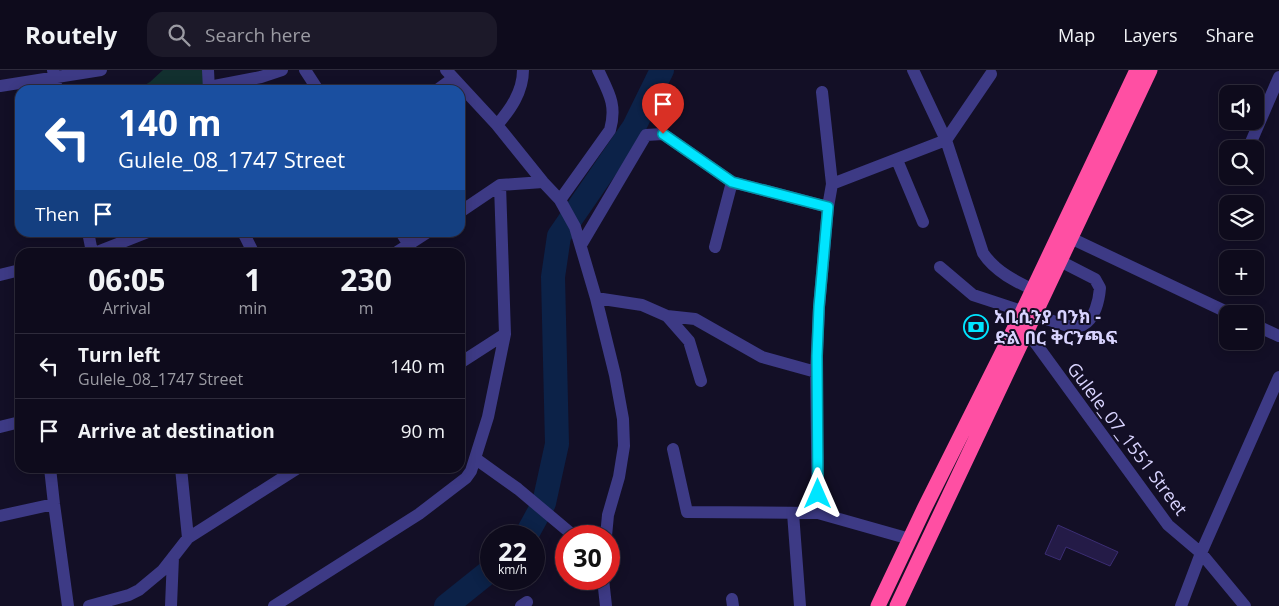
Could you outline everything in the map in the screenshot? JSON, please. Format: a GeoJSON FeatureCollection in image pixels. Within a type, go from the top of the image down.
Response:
{"type":"FeatureCollection","features":[{"type":"Feature","properties":{"kind":"highway"},"geometry":{"type":"LineString","coordinates":[[1065,236],[1137,70]]}},
{"type":"Feature","properties":{"kind":"highway"},"geometry":{"type":"LineString","coordinates":[[897,606],[1054,258],[1150,70]]}},
{"type":"Feature","properties":{"kind":"highway"},"geometry":{"type":"LineString","coordinates":[[878,606],[910,539],[1026,320]]}},
{"type":"Feature","properties":{"kind":"street"},"geometry":{"type":"LineString","coordinates":[[0,86],[55,79],[101,70]]}},
{"type":"Feature","properties":{"kind":"street"},"geometry":{"type":"LineString","coordinates":[[208,70],[209,85]]}},
{"type":"Feature","properties":{"kind":"street"},"geometry":{"type":"LineString","coordinates":[[223,85],[262,77],[282,70]]}},
{"type":"Feature","properties":{"kind":"street"},"geometry":{"type":"LineString","coordinates":[[305,70],[315,85]]}},
{"type":"Feature","properties":{"kind":"street"},"geometry":{"type":"LineString","coordinates":[[497,125],[510,110],[515,100],[523,76],[522,70]]}},
{"type":"Feature","properties":{"kind":"street"},"geometry":{"type":"LineString","coordinates":[[560,200],[610,130],[613,118],[612,99],[598,70]]}},
{"type":"Feature","properties":{"kind":"street"},"geometry":{"type":"LineString","coordinates":[[913,70],[946,140],[983,253],[990,264],[1007,276],[1038,292]]}},
{"type":"Feature","properties":{"kind":"street"},"geometry":{"type":"LineString","coordinates":[[441,85],[449,74],[459,85]]}},
{"type":"Feature","properties":{"kind":"street"},"geometry":{"type":"LineString","coordinates":[[832,184],[946,140],[991,74]]}},
{"type":"Feature","properties":{"kind":"street"},"geometry":{"type":"LineString","coordinates":[[1252,140],[1279,77]]}},
{"type":"Feature","properties":{"kind":"street"},"geometry":{"type":"LineString","coordinates":[[465,91],[497,125],[542,182],[560,200],[575,227],[581,245],[618,390],[623,428],[624,446],[607,525]]}},
{"type":"Feature","properties":{"kind":"street"},"geometry":{"type":"LineString","coordinates":[[818,513],[816,372],[819,307],[828,207],[832,184],[822,92]]}},
{"type":"Feature","properties":{"kind":"street"},"geometry":{"type":"LineString","coordinates":[[581,245],[646,135],[663,134],[732,182],[828,207]]}},
{"type":"Feature","properties":{"kind":"street"},"geometry":{"type":"LineString","coordinates":[[897,160],[923,222]]}},
{"type":"Feature","properties":{"kind":"street"},"geometry":{"type":"LineString","coordinates":[[465,209],[500,186],[542,182]]}},
{"type":"Feature","properties":{"kind":"street"},"geometry":{"type":"LineString","coordinates":[[715,247],[732,182]]}},
{"type":"Feature","properties":{"kind":"street"},"geometry":{"type":"LineString","coordinates":[[274,606],[295,601],[419,514],[466,478],[471,471],[488,417],[505,334],[500,186]]}},
{"type":"Feature","properties":{"kind":"street"},"geometry":{"type":"LineString","coordinates":[[1065,236],[1219,308]]}},
{"type":"Feature","properties":{"kind":"street"},"geometry":{"type":"LineString","coordinates":[[112,248],[137,237]]}},
{"type":"Feature","properties":{"kind":"street"},"geometry":{"type":"LineString","coordinates":[[404,237],[409,245]]}},
{"type":"Feature","properties":{"kind":"street"},"geometry":{"type":"LineString","coordinates":[[404,248],[421,237]]}},
{"type":"Feature","properties":{"kind":"street"},"geometry":{"type":"LineString","coordinates":[[940,267],[973,295],[1026,320],[1071,327],[1084,324],[1092,316],[1098,302],[1100,288],[1094,279],[1054,258]]}},
{"type":"Feature","properties":{"kind":"street"},"geometry":{"type":"LineString","coordinates":[[0,275],[15,271]]}},
{"type":"Feature","properties":{"kind":"street"},"geometry":{"type":"LineString","coordinates":[[596,298],[642,305],[667,316],[695,319],[762,357],[816,372]]}},
{"type":"Feature","properties":{"kind":"street"},"geometry":{"type":"LineString","coordinates":[[667,316],[689,342],[701,381]]}},
{"type":"Feature","properties":{"kind":"street","name":"Gulele_07_1551 Street"},"geometry":{"type":"LineString","coordinates":[[1026,320],[1168,525],[1201,554],[1245,606]]}},
{"type":"Feature","properties":{"kind":"street"},"geometry":{"type":"LineString","coordinates":[[1264,329],[1279,336]]}},
{"type":"Feature","properties":{"kind":"street"},"geometry":{"type":"LineString","coordinates":[[465,360],[505,334]]}},
{"type":"Feature","properties":{"kind":"street"},"geometry":{"type":"LineString","coordinates":[[1182,606],[1201,554],[1279,377]]}},
{"type":"Feature","properties":{"kind":"street"},"geometry":{"type":"LineString","coordinates":[[0,427],[15,423]]}},
{"type":"Feature","properties":{"kind":"street"},"geometry":{"type":"LineString","coordinates":[[674,449],[687,512],[818,513],[910,539]]}},
{"type":"Feature","properties":{"kind":"street"},"geometry":{"type":"LineString","coordinates":[[476,459],[518,489],[561,525]]}},
{"type":"Feature","properties":{"kind":"street"},"geometry":{"type":"LineString","coordinates":[[51,473],[68,606]]}},
{"type":"Feature","properties":{"kind":"street"},"geometry":{"type":"LineString","coordinates":[[181,473],[188,538]]}},
{"type":"Feature","properties":{"kind":"street"},"geometry":{"type":"LineString","coordinates":[[89,606],[134,592],[163,570],[188,538],[290,473]]}},
{"type":"Feature","properties":{"kind":"street"},"geometry":{"type":"LineString","coordinates":[[0,516],[54,504]]}},
{"type":"Feature","properties":{"kind":"street"},"geometry":{"type":"LineString","coordinates":[[793,513],[800,606]]}},
{"type":"Feature","properties":{"kind":"street"},"geometry":{"type":"LineString","coordinates":[[171,606],[174,557]]}},
{"type":"Feature","properties":{"kind":"street"},"geometry":{"type":"LineString","coordinates":[[605,590],[606,606]]}},
{"type":"Feature","properties":{"kind":"green space"},"geometry":{"type":"Polygon","coordinates":[[[163,70],[203,70],[203,85],[145,85],[163,70]]]}},
{"type":"Feature","properties":{"kind":"building"},"geometry":{"type":"Polygon","coordinates":[[[1058,525],[1118,552],[1110,566],[1066,547],[1060,560],[1045,554],[1058,525]]]}},
{"type":"Feature","properties":{"kind":"waterway"},"geometry":{"type":"LineString","coordinates":[[532,525],[544,503],[557,444],[553,277],[559,236],[634,127],[662,70]]}},
{"type":"Feature","properties":{"kind":"waterway"},"geometry":{"type":"LineString","coordinates":[[446,606],[480,579]]}},
{"type":"Feature","properties":{"kind":"place","name":"አቢሲንያ ባንክ - ድል በር ቅርንጫፍ"},"geometry":{"type":"Point","coordinates":[976,327]}},
{"type":"Feature","properties":{"kind":"route"},"geometry":{"type":"LineString","coordinates":[[663,134],[732,182],[828,207],[819,307],[816,372],[818,402],[818,494]]}}]}
